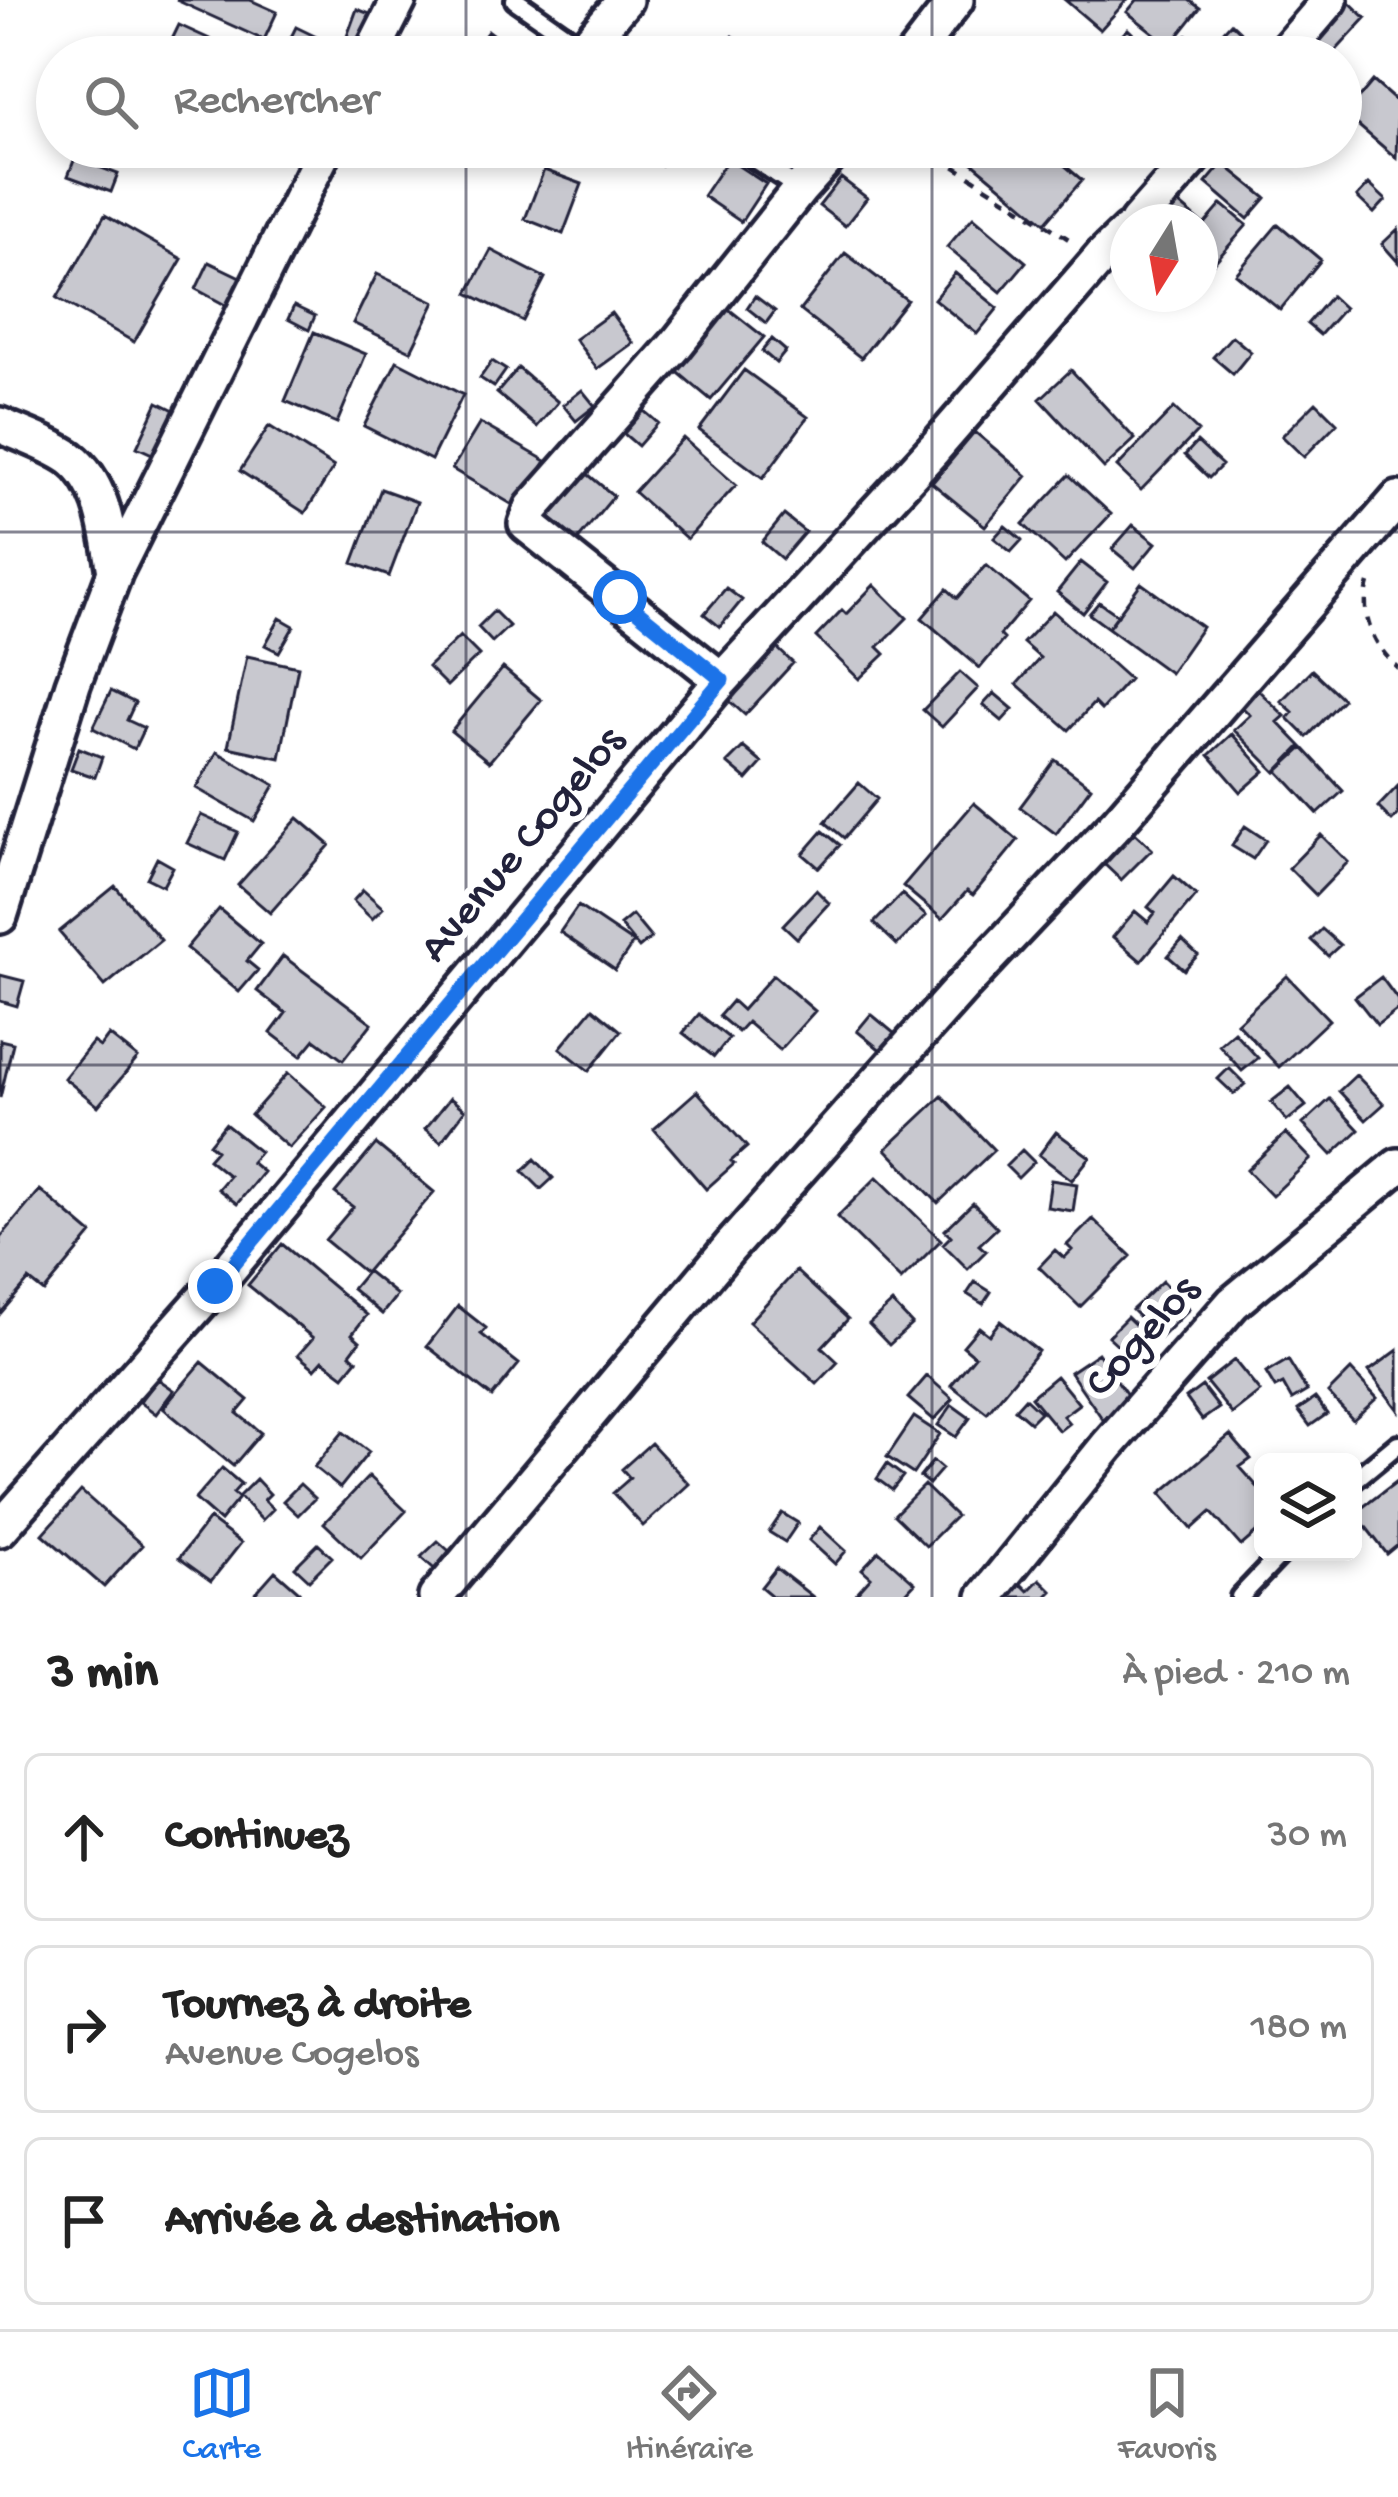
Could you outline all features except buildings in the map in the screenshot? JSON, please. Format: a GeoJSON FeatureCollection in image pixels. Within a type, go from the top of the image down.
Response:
{"type":"FeatureCollection","features":[{"type":"Feature","properties":{"kind":"street"},"geometry":{"type":"LineString","coordinates":[[381,36],[399,0]]}},
{"type":"Feature","properties":{"kind":"street"},"geometry":{"type":"LineString","coordinates":[[602,36],[626,0]]}},
{"type":"Feature","properties":{"kind":"street"},"geometry":{"type":"LineString","coordinates":[[928,36],[956,0]]}},
{"type":"Feature","properties":{"kind":"street"},"geometry":{"type":"LineString","coordinates":[[1299,36],[1330,0]]}},
{"type":"Feature","properties":{"kind":"street"},"geometry":{"type":"LineString","coordinates":[[0,916],[73,684],[115,572],[316,168]]}},
{"type":"Feature","properties":{"kind":"street"},"geometry":{"type":"LineString","coordinates":[[722,680],[526,524],[532,508],[675,346],[819,168]]}},
{"type":"Feature","properties":{"kind":"street"},"geometry":{"type":"LineString","coordinates":[[1153,204],[1185,168]]}},
{"type":"Feature","properties":{"kind":"street","name":"Avenue Cogelos"},"geometry":{"type":"LineString","coordinates":[[0,1529],[215,1286],[722,680],[1110,248]]}},
{"type":"Feature","properties":{"kind":"street"},"geometry":{"type":"LineString","coordinates":[[0,425],[70,459],[93,484],[105,517],[115,572]]}},
{"type":"Feature","properties":{"kind":"street"},"geometry":{"type":"LineString","coordinates":[[436,1597],[730,1247],[961,988],[1118,822],[1398,499]]}},
{"type":"Feature","properties":{"kind":"street","name":"Cogelos"},"geometry":{"type":"LineString","coordinates":[[985,1597],[1108,1445],[1233,1304],[1398,1166]]}},
{"type":"Feature","properties":{"kind":"lane"},"geometry":{"type":"LineString","coordinates":[[515,0],[568,36]]}},
{"type":"Feature","properties":{"kind":"lane"},"geometry":{"type":"LineString","coordinates":[[768,168],[800,189]]}},
{"type":"Feature","properties":{"kind":"lane"},"geometry":{"type":"LineString","coordinates":[[1362,1474],[1398,1444]]}},
{"type":"Feature","properties":{"kind":"lane"},"geometry":{"type":"LineString","coordinates":[[1240,1597],[1274,1561]]}},
{"type":"Feature","properties":{"kind":"path"},"geometry":{"type":"LineString","coordinates":[[958,168],[1101,257]]}},
{"type":"Feature","properties":{"kind":"path"},"geometry":{"type":"LineString","coordinates":[[1360,540],[1373,569],[1364,598],[1373,641],[1398,668]]}},
{"type":"Feature","properties":{"kind":"route"},"geometry":{"type":"LineString","coordinates":[[215,1286],[722,680],[620,597]]}}]}
